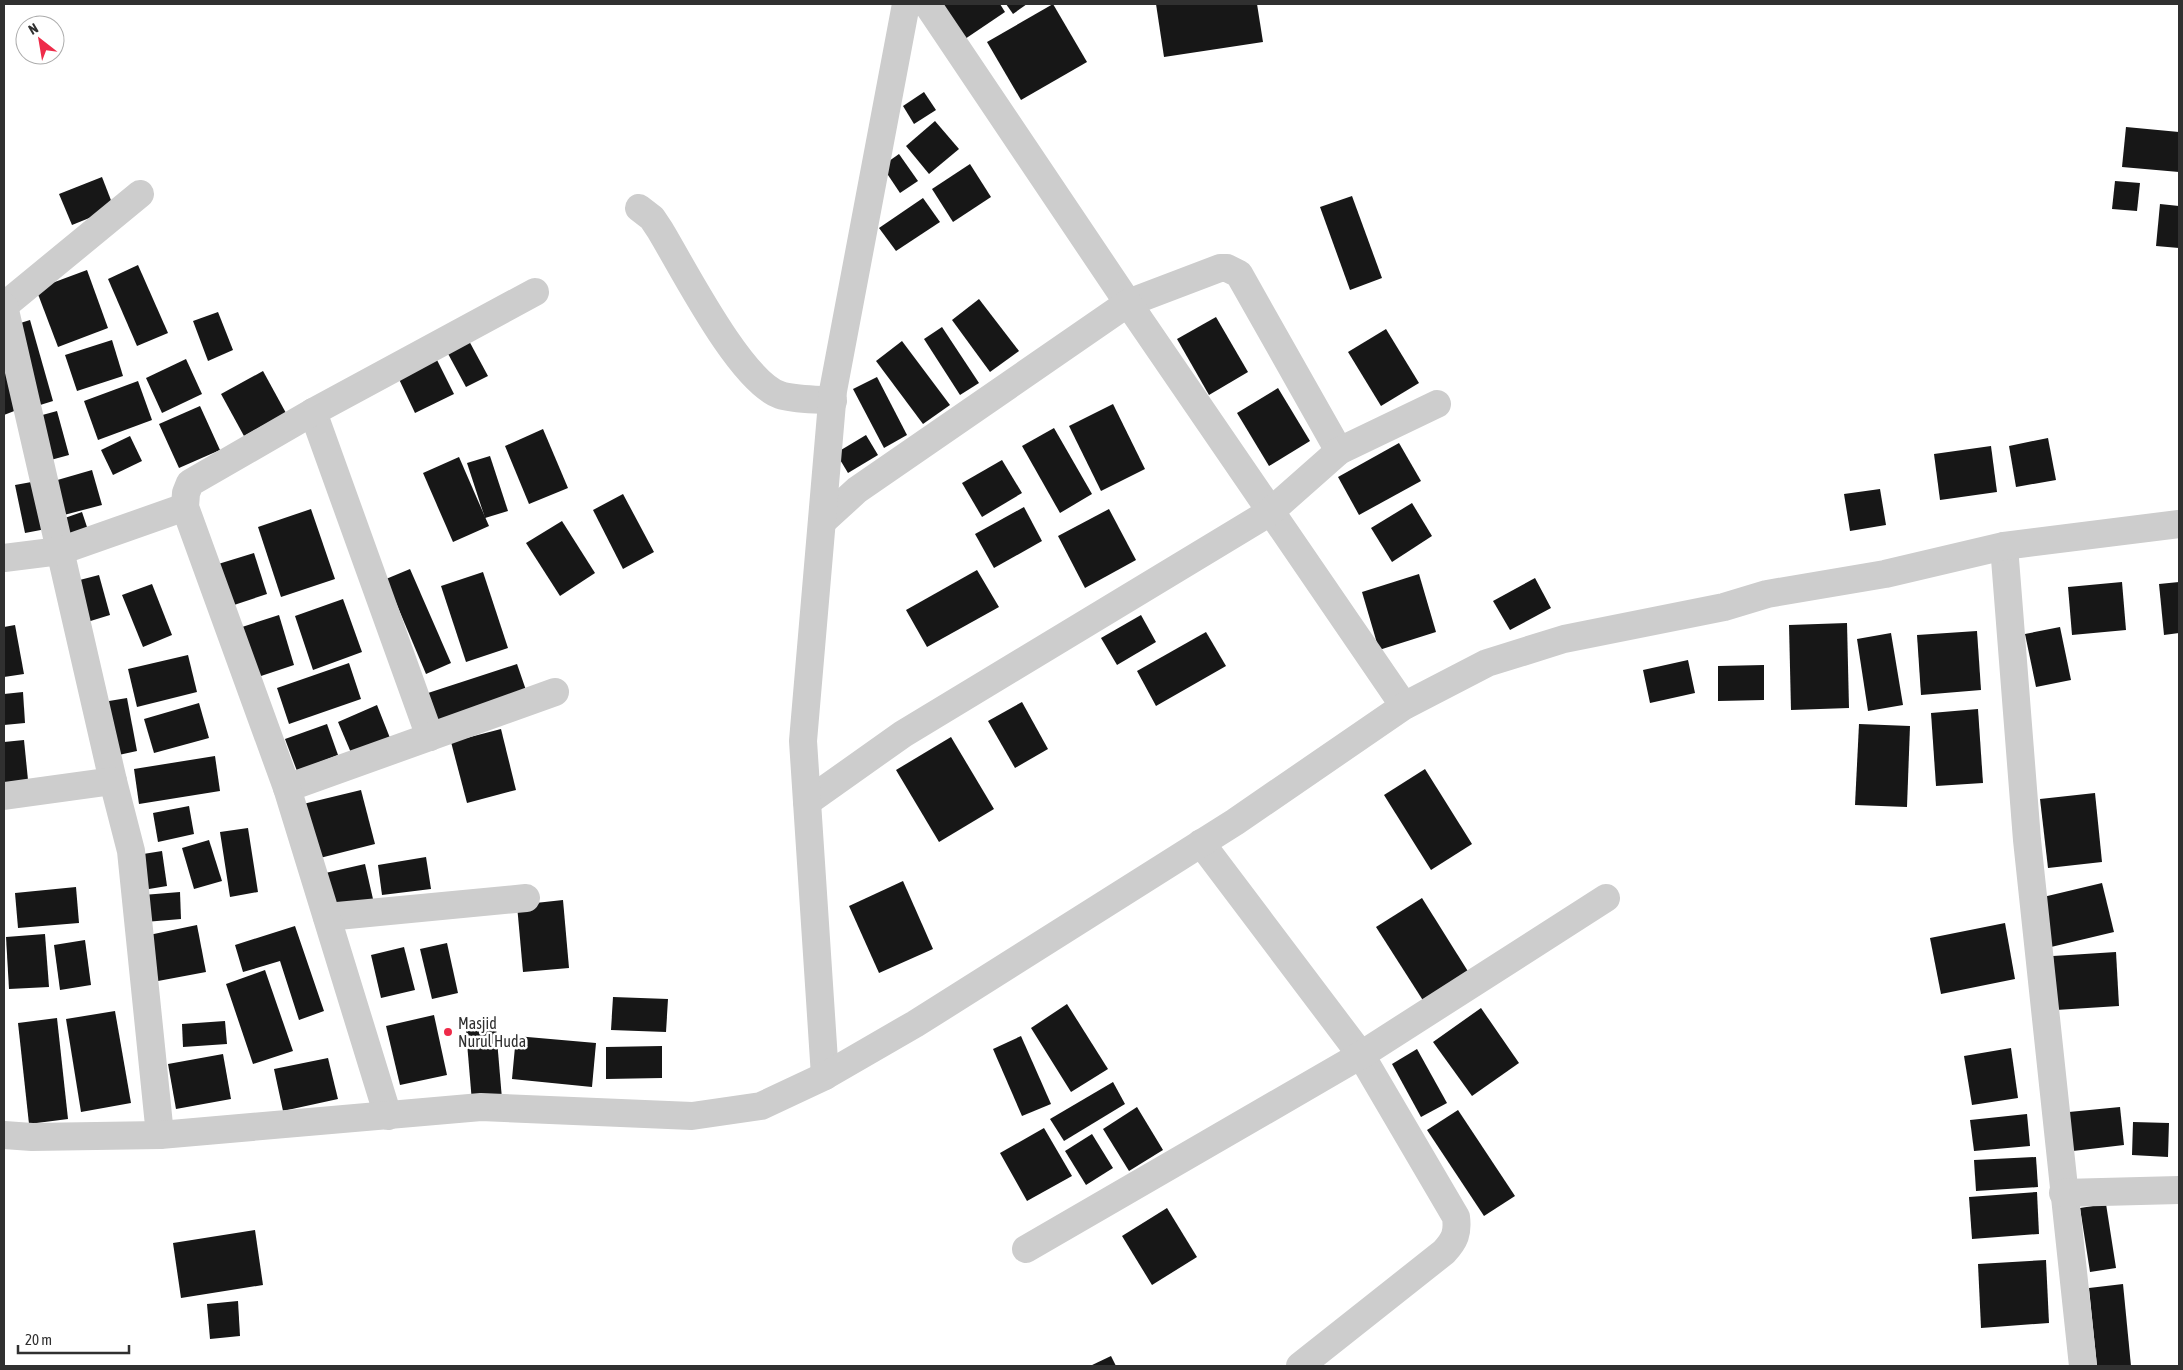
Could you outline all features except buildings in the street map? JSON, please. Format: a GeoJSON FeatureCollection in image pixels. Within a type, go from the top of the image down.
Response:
{"type":"FeatureCollection","features":[{"type":"Feature","properties":{"kind":"street"},"geometry":{"type":"LineString","coordinates":[[825,1076],[803,741],[833,401],[906,4]]}},
{"type":"Feature","properties":{"kind":"street"},"geometry":{"type":"LineString","coordinates":[[927,4],[1128,304],[1404,706]]}},
{"type":"Feature","properties":{"kind":"street"},"geometry":{"type":"LineString","coordinates":[[140,194],[4,305],[113,781],[132,851],[160,1135]]}},
{"type":"Feature","properties":{"kind":"street"},"geometry":{"type":"LineString","coordinates":[[639,208],[652,218],[736,357],[755,379],[780,395],[833,401]]}},
{"type":"Feature","properties":{"kind":"street"},"geometry":{"type":"LineString","coordinates":[[822,522],[857,490],[1128,304],[1220,268],[1234,270],[1239,274],[1339,451]]}},
{"type":"Feature","properties":{"kind":"street"},"geometry":{"type":"LineString","coordinates":[[388,1116],[286,788],[185,507],[186,493],[190,482],[313,412],[535,292]]}},
{"type":"Feature","properties":{"kind":"street"},"geometry":{"type":"LineString","coordinates":[[807,802],[903,734],[1270,512],[1339,451],[1436,404]]}},
{"type":"Feature","properties":{"kind":"street"},"geometry":{"type":"LineString","coordinates":[[313,412],[430,737]]}},
{"type":"Feature","properties":{"kind":"street"},"geometry":{"type":"LineString","coordinates":[[4,558],[60,552],[185,507]]}},
{"type":"Feature","properties":{"kind":"street"},"geometry":{"type":"LineString","coordinates":[[4,1135],[32,1137],[160,1135],[388,1116],[481,1106],[692,1116],[761,1106],[825,1076],[915,1024],[1235,822],[1404,706],[1487,663],[1564,640],[1724,607],[1767,594],[1885,574],[2004,546],[2179,524]]}},
{"type":"Feature","properties":{"kind":"street"},"geometry":{"type":"LineString","coordinates":[[2004,546],[2027,840],[2063,1193],[2083,1366]]}},
{"type":"Feature","properties":{"kind":"street"},"geometry":{"type":"LineString","coordinates":[[286,788],[555,692]]}},
{"type":"Feature","properties":{"kind":"street"},"geometry":{"type":"LineString","coordinates":[[4,796],[113,781]]}},
{"type":"Feature","properties":{"kind":"street"},"geometry":{"type":"LineString","coordinates":[[1201,843],[1361,1054],[1456,1217],[1458,1230],[1454,1241],[1444,1252],[1300,1366]]}},
{"type":"Feature","properties":{"kind":"street"},"geometry":{"type":"LineString","coordinates":[[327,917],[526,898]]}},
{"type":"Feature","properties":{"kind":"street"},"geometry":{"type":"LineString","coordinates":[[1026,1249],[1361,1054],[1606,898]]}},
{"type":"Feature","properties":{"kind":"street"},"geometry":{"type":"LineString","coordinates":[[2063,1193],[2179,1190]]}},
{"type":"Feature","properties":{"kind":"place","name":"Masjid Nurul Huda"},"geometry":{"type":"Point","coordinates":[448,1032]}}]}
